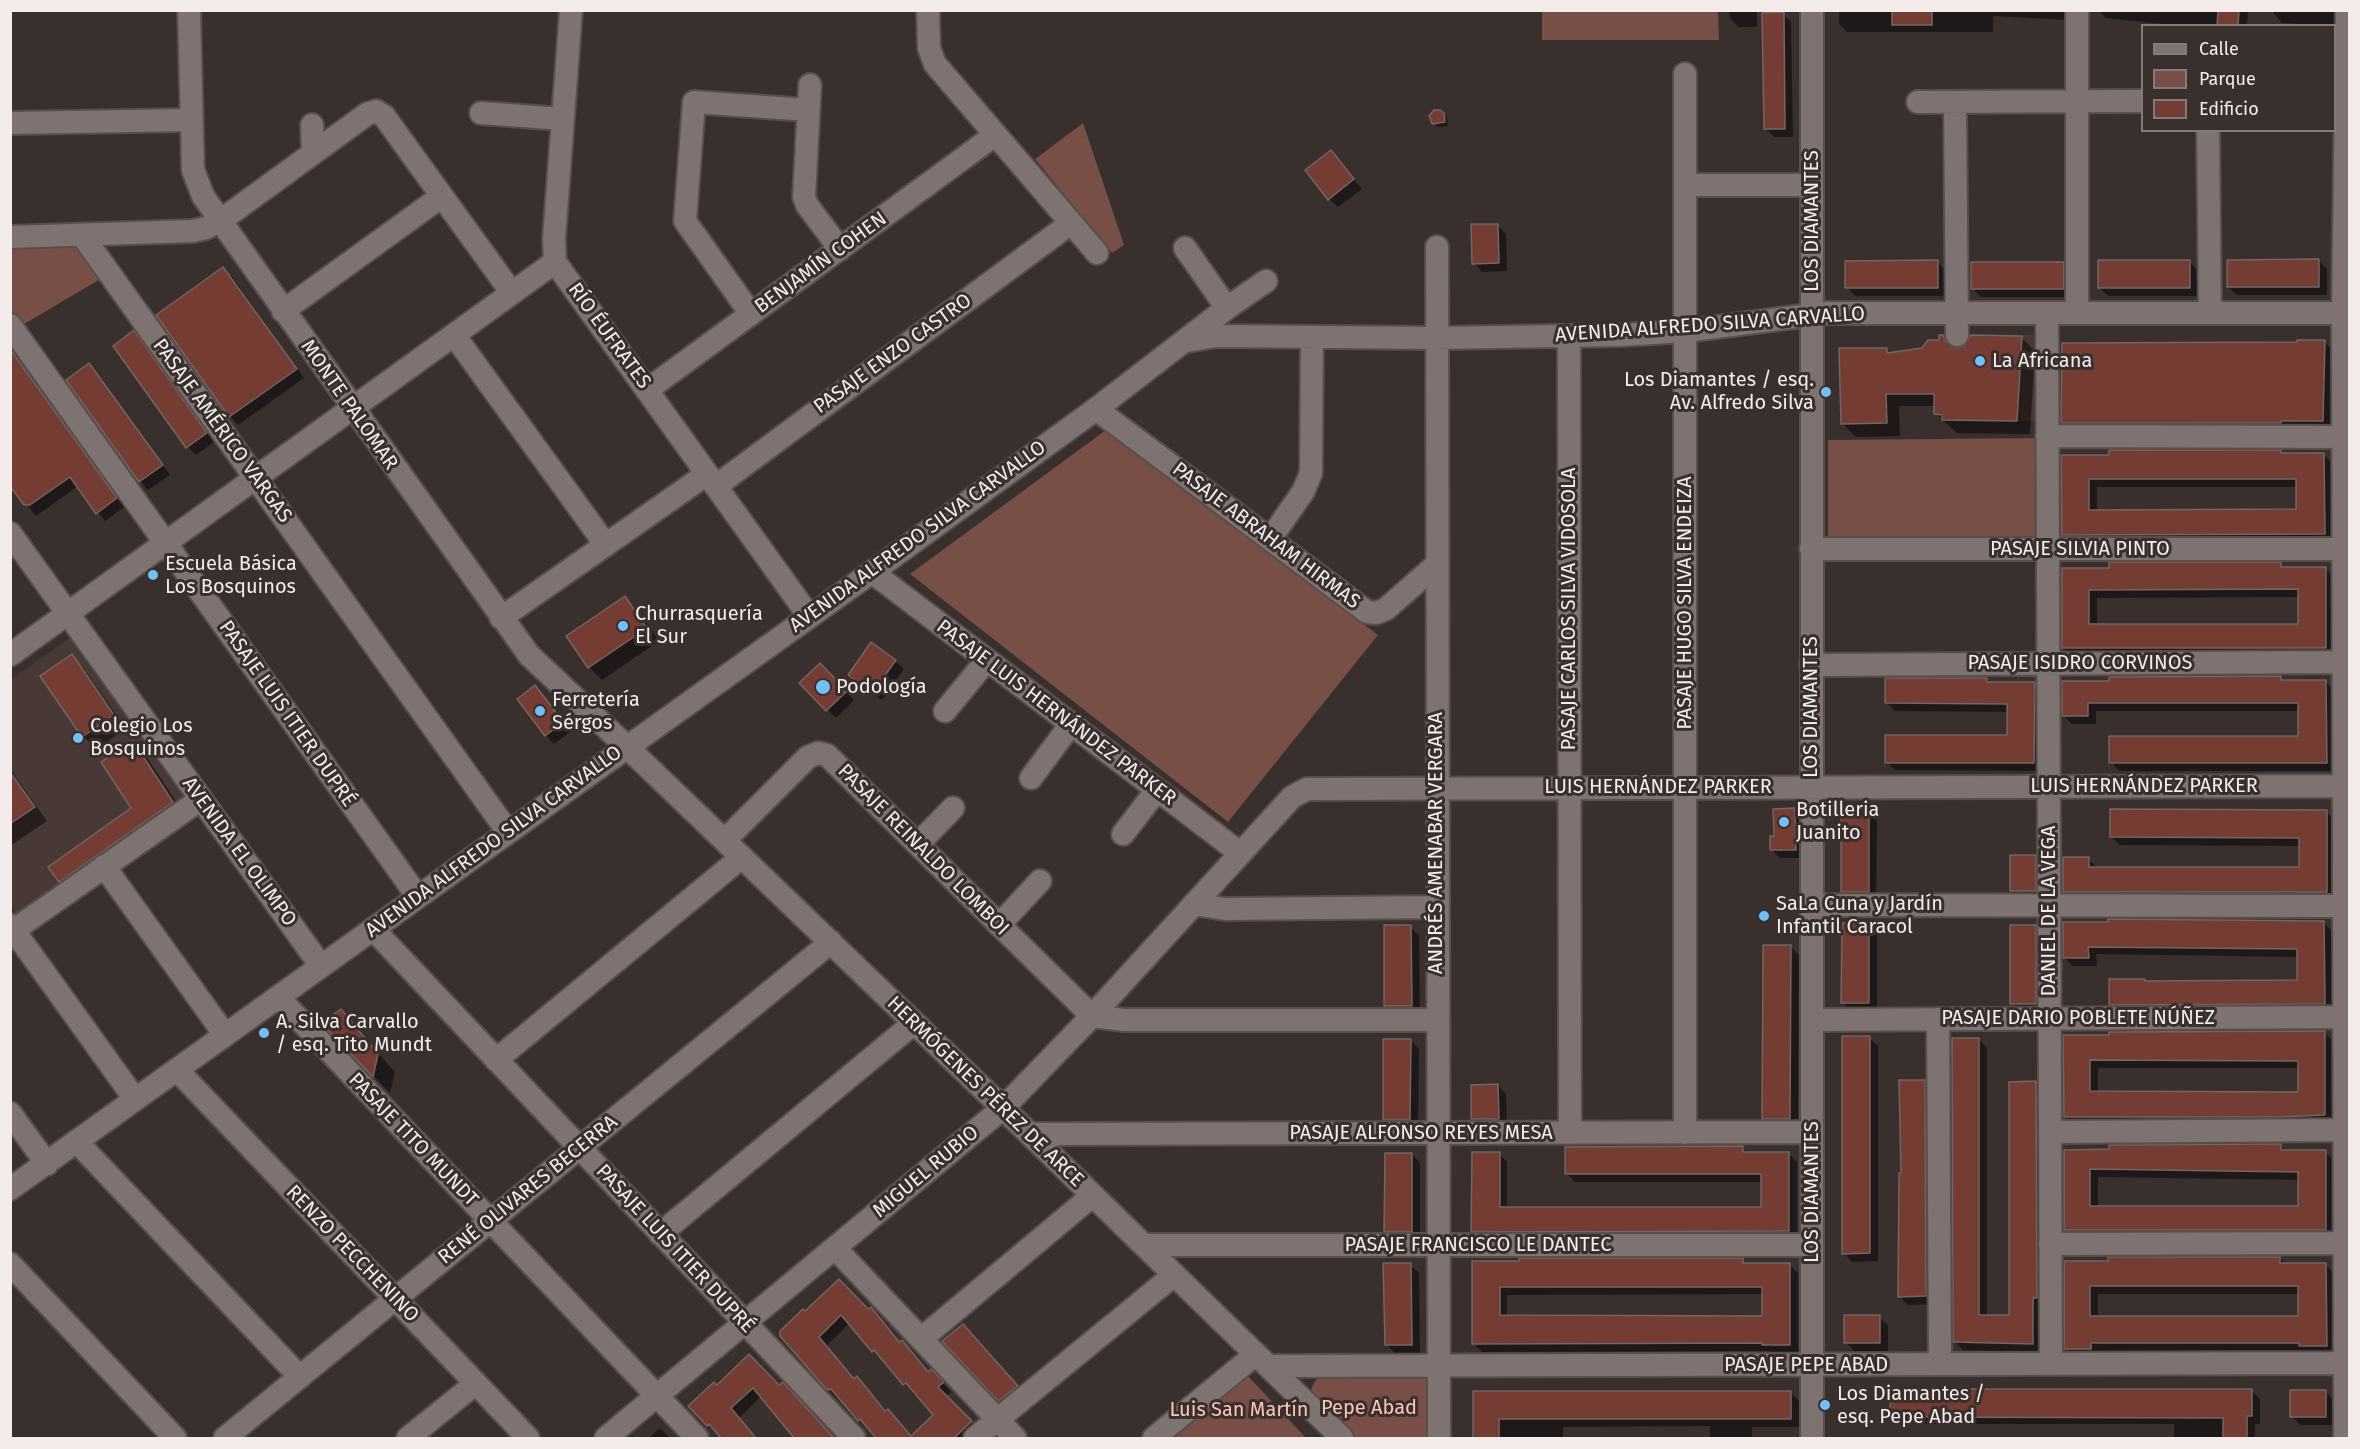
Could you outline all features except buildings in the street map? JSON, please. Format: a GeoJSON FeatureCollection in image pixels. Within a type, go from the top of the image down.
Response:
{"type":"FeatureCollection","features":[{"type":"Feature","properties":{"kind":"street","name":"MONTE PALOMAR"},"geometry":{"type":"LineString","coordinates":[[189,10],[193,159],[196,180],[203,196],[352,409],[529,655],[627,747]]}},
{"type":"Feature","properties":{"kind":"street","name":"RÍO ÉUFRATES"},"geometry":{"type":"LineString","coordinates":[[571,10],[554,239],[555,262],[809,616]]}},
{"type":"Feature","properties":{"kind":"street"},"geometry":{"type":"LineString","coordinates":[[928,10],[929,48],[935,64],[1097,253]]}},
{"type":"Feature","properties":{"kind":"street","name":"LOS DIAMANTES"},"geometry":{"type":"LineString","coordinates":[[1812,10],[1812,1438]]}},
{"type":"Feature","properties":{"kind":"street"},"geometry":{"type":"LineString","coordinates":[[2077,10],[2077,313]]}},
{"type":"Feature","properties":{"kind":"street"},"geometry":{"type":"LineString","coordinates":[[2345,1438],[2347,1362],[2344,1243],[2344,906],[2347,786],[2347,10]]}},
{"type":"Feature","properties":{"kind":"street","name":"PASAJE HUGO SILVA ENDEIZA"},"geometry":{"type":"LineString","coordinates":[[1685,74],[1685,1133]]}},
{"type":"Feature","properties":{"kind":"street"},"geometry":{"type":"LineString","coordinates":[[810,85],[804,197],[807,205],[840,249]]}},
{"type":"Feature","properties":{"kind":"street"},"geometry":{"type":"LineString","coordinates":[[1918,102],[2141,101]]}},
{"type":"Feature","properties":{"kind":"street"},"geometry":{"type":"LineString","coordinates":[[751,314],[685,221],[693,102],[808,110]]}},
{"type":"Feature","properties":{"kind":"street"},"geometry":{"type":"LineString","coordinates":[[1954,102],[1957,324]]}},
{"type":"Feature","properties":{"kind":"street"},"geometry":{"type":"LineString","coordinates":[[10,237],[193,231],[207,228],[220,221],[367,114],[376,111],[384,116],[512,293]]}},
{"type":"Feature","properties":{"kind":"street"},"geometry":{"type":"LineString","coordinates":[[481,113],[563,119]]}},
{"type":"Feature","properties":{"kind":"street"},"geometry":{"type":"LineString","coordinates":[[10,123],[192,120]]}},
{"type":"Feature","properties":{"kind":"street"},"geometry":{"type":"LineString","coordinates":[[312,125],[313,153]]}},
{"type":"Feature","properties":{"kind":"street"},"geometry":{"type":"LineString","coordinates":[[2208,132],[2210,313]]}},
{"type":"Feature","properties":{"kind":"street","name":"BENJAMÍN COHEN"},"geometry":{"type":"LineString","coordinates":[[647,390],[995,135]]}},
{"type":"Feature","properties":{"kind":"street"},"geometry":{"type":"LineString","coordinates":[[1685,185],[1812,185]]}},
{"type":"Feature","properties":{"kind":"street"},"geometry":{"type":"LineString","coordinates":[[283,311],[442,196]]}},
{"type":"Feature","properties":{"kind":"street","name":"PASAJE ENZO CASTRO"},"geometry":{"type":"LineString","coordinates":[[501,618],[606,545],[711,480],[1071,223]]}},
{"type":"Feature","properties":{"kind":"street","name":"PASAJE AMÉRICO VARGAS"},"geometry":{"type":"LineString","coordinates":[[82,235],[508,832]]}},
{"type":"Feature","properties":{"kind":"street","name":"ANDRÉS AMENABAR VERGARA"},"geometry":{"type":"LineString","coordinates":[[1437,247],[1436,907],[1439,1438]]}},
{"type":"Feature","properties":{"kind":"street"},"geometry":{"type":"LineString","coordinates":[[1185,248],[1227,308]]}},
{"type":"Feature","properties":{"kind":"street"},"geometry":{"type":"LineString","coordinates":[[10,655],[555,262]]}},
{"type":"Feature","properties":{"kind":"street","name":"AVENIDA ALFREDO SILVA CARVALLO"},"geometry":{"type":"LineString","coordinates":[[10,1189],[872,572],[1096,409],[1227,308],[1266,281]]}},
{"type":"Feature","properties":{"kind":"street","name":"AVENIDA ALFREDO SILVA CARVALLO"},"geometry":{"type":"LineString","coordinates":[[1180,344],[1198,338],[1216,336],[1436,338],[1685,331],[1812,314],[1957,324],[2047,313],[2346,313]]}},
{"type":"Feature","properties":{"kind":"street","name":"DANIEL DE LA VEGA"},"geometry":{"type":"LineString","coordinates":[[2047,313],[2050,1364]]}},
{"type":"Feature","properties":{"kind":"street","name":"PASAJE LUIS ITIER DUPRÉ"},"geometry":{"type":"LineString","coordinates":[[10,325],[418,897]]}},
{"type":"Feature","properties":{"kind":"street"},"geometry":{"type":"LineString","coordinates":[[454,335],[606,545]]}},
{"type":"Feature","properties":{"kind":"street","name":"PASAJE CARLOS SILVA VIDOSOLA"},"geometry":{"type":"LineString","coordinates":[[1569,336],[1570,1133]]}},
{"type":"Feature","properties":{"kind":"street"},"geometry":{"type":"LineString","coordinates":[[1270,539],[1303,492],[1311,473],[1312,337]]}},
{"type":"Feature","properties":{"kind":"street","name":"PASAJE ABRAHAM HIRMAS"},"geometry":{"type":"LineString","coordinates":[[1096,409],[1371,613],[1386,609],[1436,565]]}},
{"type":"Feature","properties":{"kind":"street"},"geometry":{"type":"LineString","coordinates":[[2047,436],[2346,437]]}},
{"type":"Feature","properties":{"kind":"street","name":"AVENIDA EL OLIMPO"},"geometry":{"type":"LineString","coordinates":[[10,534],[321,966]]}},
{"type":"Feature","properties":{"kind":"street","name":"PASAJE SILVIA PINTO"},"geometry":{"type":"LineString","coordinates":[[1811,549],[2346,549]]}},
{"type":"Feature","properties":{"kind":"street","name":"PASAJE LUIS HERNÁNDEZ PARKER"},"geometry":{"type":"LineString","coordinates":[[872,572],[1240,853]]}},
{"type":"Feature","properties":{"kind":"street"},"geometry":{"type":"LineString","coordinates":[[945,711],[987,660]]}},
{"type":"Feature","properties":{"kind":"street","name":"PASAJE ISIDRO CORVINOS"},"geometry":{"type":"LineString","coordinates":[[1811,664],[2346,662]]}},
{"type":"Feature","properties":{"kind":"street"},"geometry":{"type":"LineString","coordinates":[[1031,778],[1071,724]]}},
{"type":"Feature","properties":{"kind":"street","name":"HERMÓGENES PÉREZ DE ARCE"},"geometry":{"type":"LineString","coordinates":[[627,747],[1342,1438]]}},
{"type":"Feature","properties":{"kind":"street","name":"PASAJE REINALDO LOMBOI"},"geometry":{"type":"LineString","coordinates":[[725,840],[808,757],[818,753],[827,755],[1092,1016]]}},
{"type":"Feature","properties":{"kind":"street","name":"LUIS HERNÁNDEZ PARKER"},"geometry":{"type":"LineString","coordinates":[[1292,797],[1307,789],[1319,787],[2347,786]]}},
{"type":"Feature","properties":{"kind":"street"},"geometry":{"type":"LineString","coordinates":[[1124,834],[1157,789]]}},
{"type":"Feature","properties":{"kind":"street","name":"MIGUEL RUBIO"},"geometry":{"type":"LineString","coordinates":[[606,1438],[1003,1108],[1092,1016],[1292,797]]}},
{"type":"Feature","properties":{"kind":"street"},"geometry":{"type":"LineString","coordinates":[[135,1100],[12,927],[201,799]]}},
{"type":"Feature","properties":{"kind":"street"},"geometry":{"type":"LineString","coordinates":[[918,844],[953,808]]}},
{"type":"Feature","properties":{"kind":"street"},"geometry":{"type":"LineString","coordinates":[[496,1060],[742,857]]}},
{"type":"Feature","properties":{"kind":"street"},"geometry":{"type":"LineString","coordinates":[[104,866],[225,1035]]}},
{"type":"Feature","properties":{"kind":"street"},"geometry":{"type":"LineString","coordinates":[[999,925],[1040,881]]}},
{"type":"Feature","properties":{"kind":"street"},"geometry":{"type":"LineString","coordinates":[[1194,903],[1225,909],[1436,907]]}},
{"type":"Feature","properties":{"kind":"street"},"geometry":{"type":"LineString","coordinates":[[1811,905],[2344,906]]}},
{"type":"Feature","properties":{"kind":"street","name":"PASAJE LUIS ITIER DUPRÉ"},"geometry":{"type":"LineString","coordinates":[[373,929],[854,1438]]}},
{"type":"Feature","properties":{"kind":"street","name":"RENÉ OLIVARES BECERRA"},"geometry":{"type":"LineString","coordinates":[[225,1438],[831,942]]}},
{"type":"Feature","properties":{"kind":"street","name":"PASAJE TITO MUNDT"},"geometry":{"type":"LineString","coordinates":[[278,997],[697,1438]]}},
{"type":"Feature","properties":{"kind":"street"},"geometry":{"type":"LineString","coordinates":[[1092,1016],[1124,1020],[1437,1020]]}},
{"type":"Feature","properties":{"kind":"street","name":"PASAJE DARIO POBLETE NÚÑEZ"},"geometry":{"type":"LineString","coordinates":[[1812,1020],[2344,1017]]}},
{"type":"Feature","properties":{"kind":"street"},"geometry":{"type":"LineString","coordinates":[[1938,1019],[1940,1364]]}},
{"type":"Feature","properties":{"kind":"street"},"geometry":{"type":"LineString","coordinates":[[660,1234],[914,1023]]}},
{"type":"Feature","properties":{"kind":"street","name":"RENZO PECCHENINO"},"geometry":{"type":"LineString","coordinates":[[177,1070],[528,1438]]}},
{"type":"Feature","properties":{"kind":"street"},"geometry":{"type":"LineString","coordinates":[[10,1113],[47,1164]]}},
{"type":"Feature","properties":{"kind":"street"},"geometry":{"type":"LineString","coordinates":[[2050,1132],[2344,1130]]}},
{"type":"Feature","properties":{"kind":"street","name":"PASAJE ALFONSO REYES MESA"},"geometry":{"type":"LineString","coordinates":[[1030,1134],[1812,1132]]}},
{"type":"Feature","properties":{"kind":"street"},"geometry":{"type":"LineString","coordinates":[[76,1142],[300,1377]]}},
{"type":"Feature","properties":{"kind":"street"},"geometry":{"type":"LineString","coordinates":[[921,1339],[1092,1196]]}},
{"type":"Feature","properties":{"kind":"street"},"geometry":{"type":"LineString","coordinates":[[2050,1244],[2344,1243]]}},
{"type":"Feature","properties":{"kind":"street","name":"PASAJE FRANCISCO LE DANTEC"},"geometry":{"type":"LineString","coordinates":[[1144,1245],[1812,1245]]}},
{"type":"Feature","properties":{"kind":"street"},"geometry":{"type":"LineString","coordinates":[[835,1248],[1015,1438]]}},
{"type":"Feature","properties":{"kind":"street"},"geometry":{"type":"LineString","coordinates":[[10,1264],[175,1438]]}},
{"type":"Feature","properties":{"kind":"street"},"geometry":{"type":"LineString","coordinates":[[975,1438],[1174,1275]]}},
{"type":"Feature","properties":{"kind":"street"},"geometry":{"type":"LineString","coordinates":[[1154,1438],[1262,1360]]}},
{"type":"Feature","properties":{"kind":"street","name":"PASAJE PEPE ABAD"},"geometry":{"type":"LineString","coordinates":[[1262,1360],[1438,1365],[2347,1362]]}},
{"type":"Feature","properties":{"kind":"street"},"geometry":{"type":"LineString","coordinates":[[408,1438],[475,1384]]}},
{"type":"Feature","properties":{"kind":"shaded area","name":"La Africana"},"geometry":{"type":"Polygon","coordinates":[[[1939,335],[2034,335],[2035,421],[1942,420],[1942,415],[1934,414],[1934,393],[1939,383],[1939,335]]]}},
{"type":"Feature","properties":{"kind":"shaded area","name":"Colegio Los Bosquinos"},"geometry":{"type":"Polygon","coordinates":[[[70,638],[188,795],[17,916],[10,907],[10,680],[70,638]]]}},
{"type":"Feature","properties":{"kind":"green space"},"geometry":{"type":"Polygon","coordinates":[[[1542,11],[1718,11],[1719,40],[1542,40],[1542,11]]]}},
{"type":"Feature","properties":{"kind":"green space"},"geometry":{"type":"Polygon","coordinates":[[[1083,123],[1124,245],[1112,253],[1035,159],[1083,123]]]}},
{"type":"Feature","properties":{"kind":"green space"},"geometry":{"type":"Polygon","coordinates":[[[79,242],[102,278],[19,327],[11,315],[10,245],[79,242]]]}},
{"type":"Feature","properties":{"kind":"green space"},"geometry":{"type":"Polygon","coordinates":[[[1106,430],[1378,635],[1228,822],[910,574],[1106,430]]]}},
{"type":"Feature","properties":{"kind":"green space"},"geometry":{"type":"Polygon","coordinates":[[[2042,438],[2042,543],[1828,543],[1828,440],[2042,438]]]}},
{"type":"Feature","properties":{"kind":"green space","name":"Luis San Martín"},"geometry":{"type":"Polygon","coordinates":[[[1247,1375],[1306,1438],[1163,1438],[1247,1375]]]}},
{"type":"Feature","properties":{"kind":"green space","name":"Pepe Abad"},"geometry":{"type":"Polygon","coordinates":[[[1319,1377],[1426,1378],[1427,1438],[1349,1438],[1319,1410],[1314,1402],[1311,1394],[1313,1385],[1319,1377]]]}},
{"type":"Feature","properties":{"kind":"place","name":"La Africana"},"geometry":{"type":"Point","coordinates":[1980,361]}},
{"type":"Feature","properties":{"kind":"place","name":"Los Diamantes / esq. Av. Alfredo Silva"},"geometry":{"type":"Point","coordinates":[1826,392]}},
{"type":"Feature","properties":{"kind":"place","name":"Escuela Básica Los Bosquinos"},"geometry":{"type":"Point","coordinates":[153,575]}},
{"type":"Feature","properties":{"kind":"place","name":"Churrasquería El Sur"},"geometry":{"type":"Point","coordinates":[623,626]}},
{"type":"Feature","properties":{"kind":"place","name":"Podología"},"geometry":{"type":"Point","coordinates":[823,687]}},
{"type":"Feature","properties":{"kind":"place","name":"Ferretería Sérgos"},"geometry":{"type":"Point","coordinates":[540,711]}},
{"type":"Feature","properties":{"kind":"place","name":"Colegio Los Bosquinos"},"geometry":{"type":"Point","coordinates":[78,738]}},
{"type":"Feature","properties":{"kind":"place","name":"Botilleria Juanito"},"geometry":{"type":"Point","coordinates":[1784,822]}},
{"type":"Feature","properties":{"kind":"place","name":"SaLa Cuna y Jardín Infantil Caracol"},"geometry":{"type":"Point","coordinates":[1764,916]}},
{"type":"Feature","properties":{"kind":"place","name":"A. Silva Carvallo / esq. Tito Mundt"},"geometry":{"type":"Point","coordinates":[264,1033]}},
{"type":"Feature","properties":{"kind":"place","name":"Los Diamantes / esq. Pepe Abad"},"geometry":{"type":"Point","coordinates":[1825,1405]}}]}
